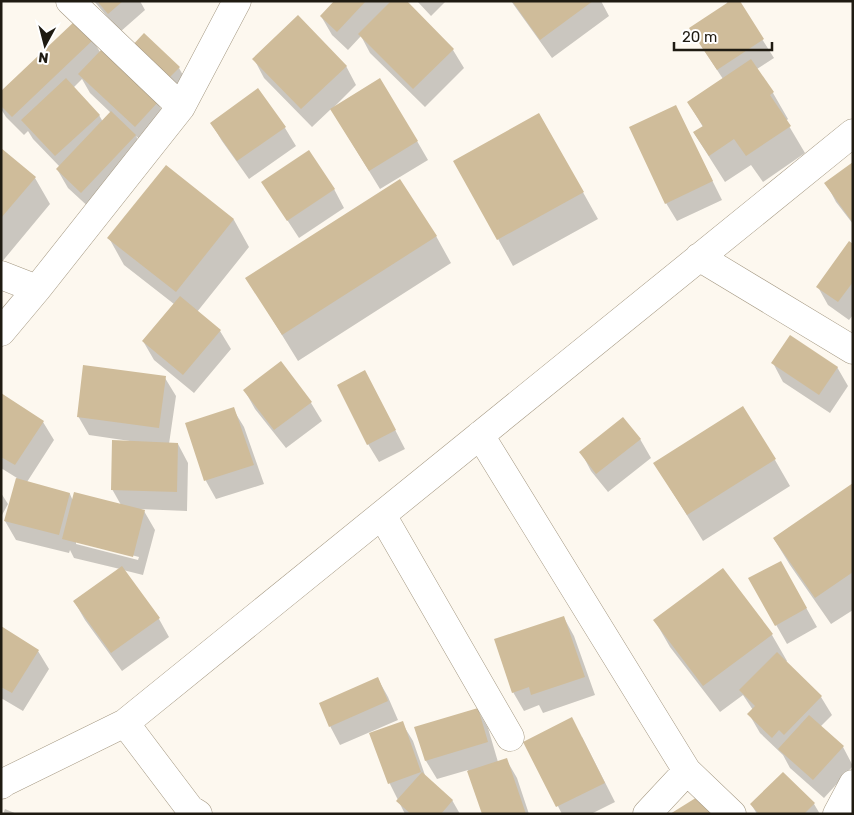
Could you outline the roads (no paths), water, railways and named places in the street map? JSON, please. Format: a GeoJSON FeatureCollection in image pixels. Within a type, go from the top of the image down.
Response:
{"type":"FeatureCollection","features":[{"type":"Feature","properties":{"kind":"street"},"geometry":{"type":"LineString","coordinates":[[70,1],[181,107]]}},
{"type":"Feature","properties":{"kind":"street"},"geometry":{"type":"LineString","coordinates":[[1,332],[181,107],[237,1]]}},
{"type":"Feature","properties":{"kind":"street"},"geometry":{"type":"LineString","coordinates":[[2,782],[125,724],[853,133]]}},
{"type":"Feature","properties":{"kind":"street"},"geometry":{"type":"LineString","coordinates":[[699,257],[853,350]]}},
{"type":"Feature","properties":{"kind":"street"},"geometry":{"type":"LineString","coordinates":[[1,275],[37,289]]}},
{"type":"Feature","properties":{"kind":"street"},"geometry":{"type":"LineString","coordinates":[[480,434],[686,771],[732,814]]}},
{"type":"Feature","properties":{"kind":"street"},"geometry":{"type":"LineString","coordinates":[[382,515],[510,736]]}},
{"type":"Feature","properties":{"kind":"street"},"geometry":{"type":"LineString","coordinates":[[125,724],[190,809],[198,814]]}},
{"type":"Feature","properties":{"kind":"street"},"geometry":{"type":"LineString","coordinates":[[646,814],[686,771]]}},
{"type":"Feature","properties":{"kind":"street"},"geometry":{"type":"LineString","coordinates":[[837,814],[853,784]]}}]}
